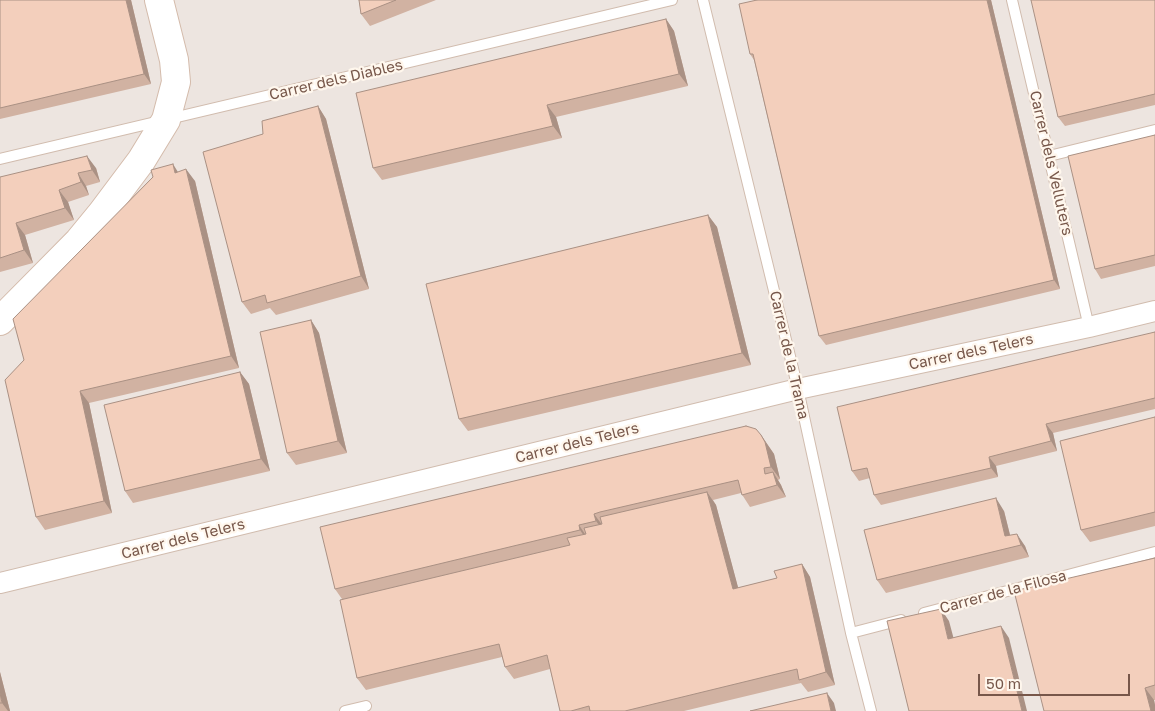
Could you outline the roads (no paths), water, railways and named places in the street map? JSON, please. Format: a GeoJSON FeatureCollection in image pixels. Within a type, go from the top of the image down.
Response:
{"type":"FeatureCollection","features":[{"type":"Feature","properties":{"kind":"street"},"geometry":{"type":"LineString","coordinates":[[0,321],[79,241],[142,161],[166,120],[176,82],[174,60],[159,0]]}},
{"type":"Feature","properties":{"kind":"street","name":"Carrer dels Telers"},"geometry":{"type":"LineString","coordinates":[[0,583],[798,389],[1089,327],[1155,311]]}},
{"type":"Feature","properties":{"kind":"lane","name":"Carrer dels Diables"},"geometry":{"type":"LineString","coordinates":[[0,160],[672,0]]}},
{"type":"Feature","properties":{"kind":"lane","name":"Carrer de la Trama"},"geometry":{"type":"LineString","coordinates":[[703,0],[798,389],[851,633],[871,711]]}},
{"type":"Feature","properties":{"kind":"lane","name":"Carrer dels Velluters"},"geometry":{"type":"LineString","coordinates":[[1012,0],[1089,327]]}},
{"type":"Feature","properties":{"kind":"lane"},"geometry":{"type":"LineString","coordinates":[[1050,156],[1155,130]]}},
{"type":"Feature","properties":{"kind":"lane","name":"Carrer de la Filosa"},"geometry":{"type":"LineString","coordinates":[[851,633],[1155,552]]}},
{"type":"Feature","properties":{"kind":"lane"},"geometry":{"type":"LineString","coordinates":[[345,711],[366,706]]}}]}
